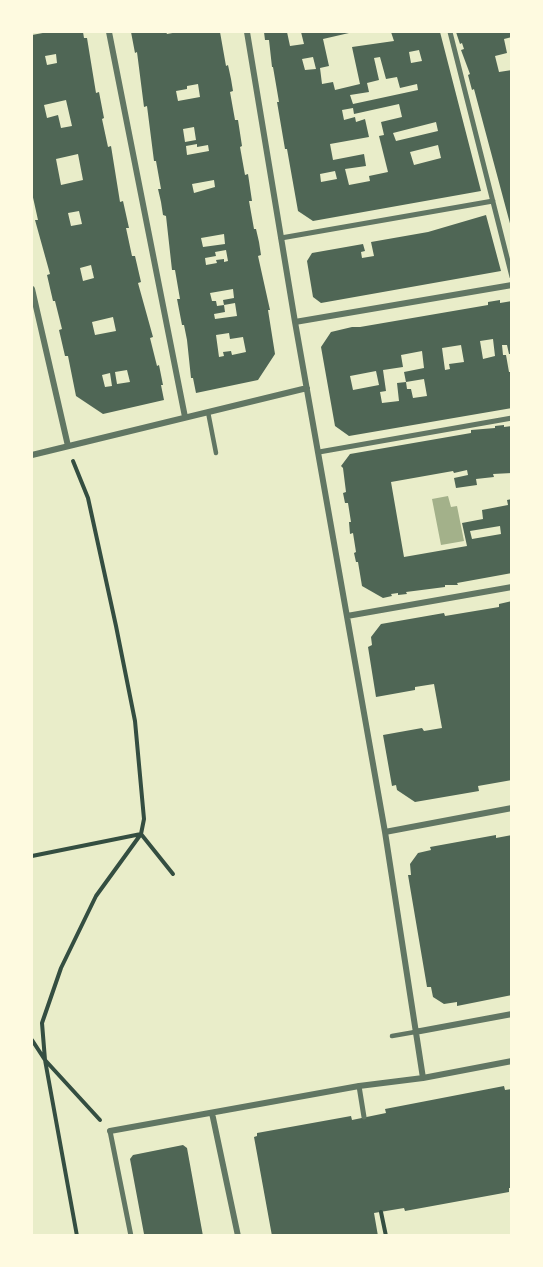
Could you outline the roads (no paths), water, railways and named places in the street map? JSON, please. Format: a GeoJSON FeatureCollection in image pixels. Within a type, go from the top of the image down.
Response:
{"type":"FeatureCollection","features":[{"type":"Feature","properties":{"kind":"street"},"geometry":{"type":"LineString","coordinates":[[109,32],[185,417]]}},
{"type":"Feature","properties":{"kind":"street"},"geometry":{"type":"LineString","coordinates":[[247,32],[295,322],[386,832],[423,1078]]}},
{"type":"Feature","properties":{"kind":"street"},"geometry":{"type":"LineString","coordinates":[[450,32],[512,277]]}},
{"type":"Feature","properties":{"kind":"street"},"geometry":{"type":"LineString","coordinates":[[281,238],[493,201]]}},
{"type":"Feature","properties":{"kind":"street"},"geometry":{"type":"LineString","coordinates":[[295,322],[512,285]]}},
{"type":"Feature","properties":{"kind":"street"},"geometry":{"type":"LineString","coordinates":[[32,289],[68,446]]}},
{"type":"Feature","properties":{"kind":"street"},"geometry":{"type":"LineString","coordinates":[[32,455],[307,388]]}},
{"type":"Feature","properties":{"kind":"street"},"geometry":{"type":"LineString","coordinates":[[319,452],[512,418]]}},
{"type":"Feature","properties":{"kind":"street"},"geometry":{"type":"LineString","coordinates":[[347,616],[512,587]]}},
{"type":"Feature","properties":{"kind":"street"},"geometry":{"type":"LineString","coordinates":[[386,832],[512,808]]}},
{"type":"Feature","properties":{"kind":"street"},"geometry":{"type":"LineString","coordinates":[[415,1032],[512,1014]]}},
{"type":"Feature","properties":{"kind":"street"},"geometry":{"type":"LineString","coordinates":[[131,1236],[110,1131],[512,1061]]}},
{"type":"Feature","properties":{"kind":"street"},"geometry":{"type":"LineString","coordinates":[[359,1086],[363,1117]]}},
{"type":"Feature","properties":{"kind":"street"},"geometry":{"type":"LineString","coordinates":[[212,1113],[238,1236]]}},
{"type":"Feature","properties":{"kind":"lane"},"geometry":{"type":"LineString","coordinates":[[208,412],[216,453]]}},
{"type":"Feature","properties":{"kind":"lane"},"geometry":{"type":"LineString","coordinates":[[392,1036],[415,1032]]}}]}
